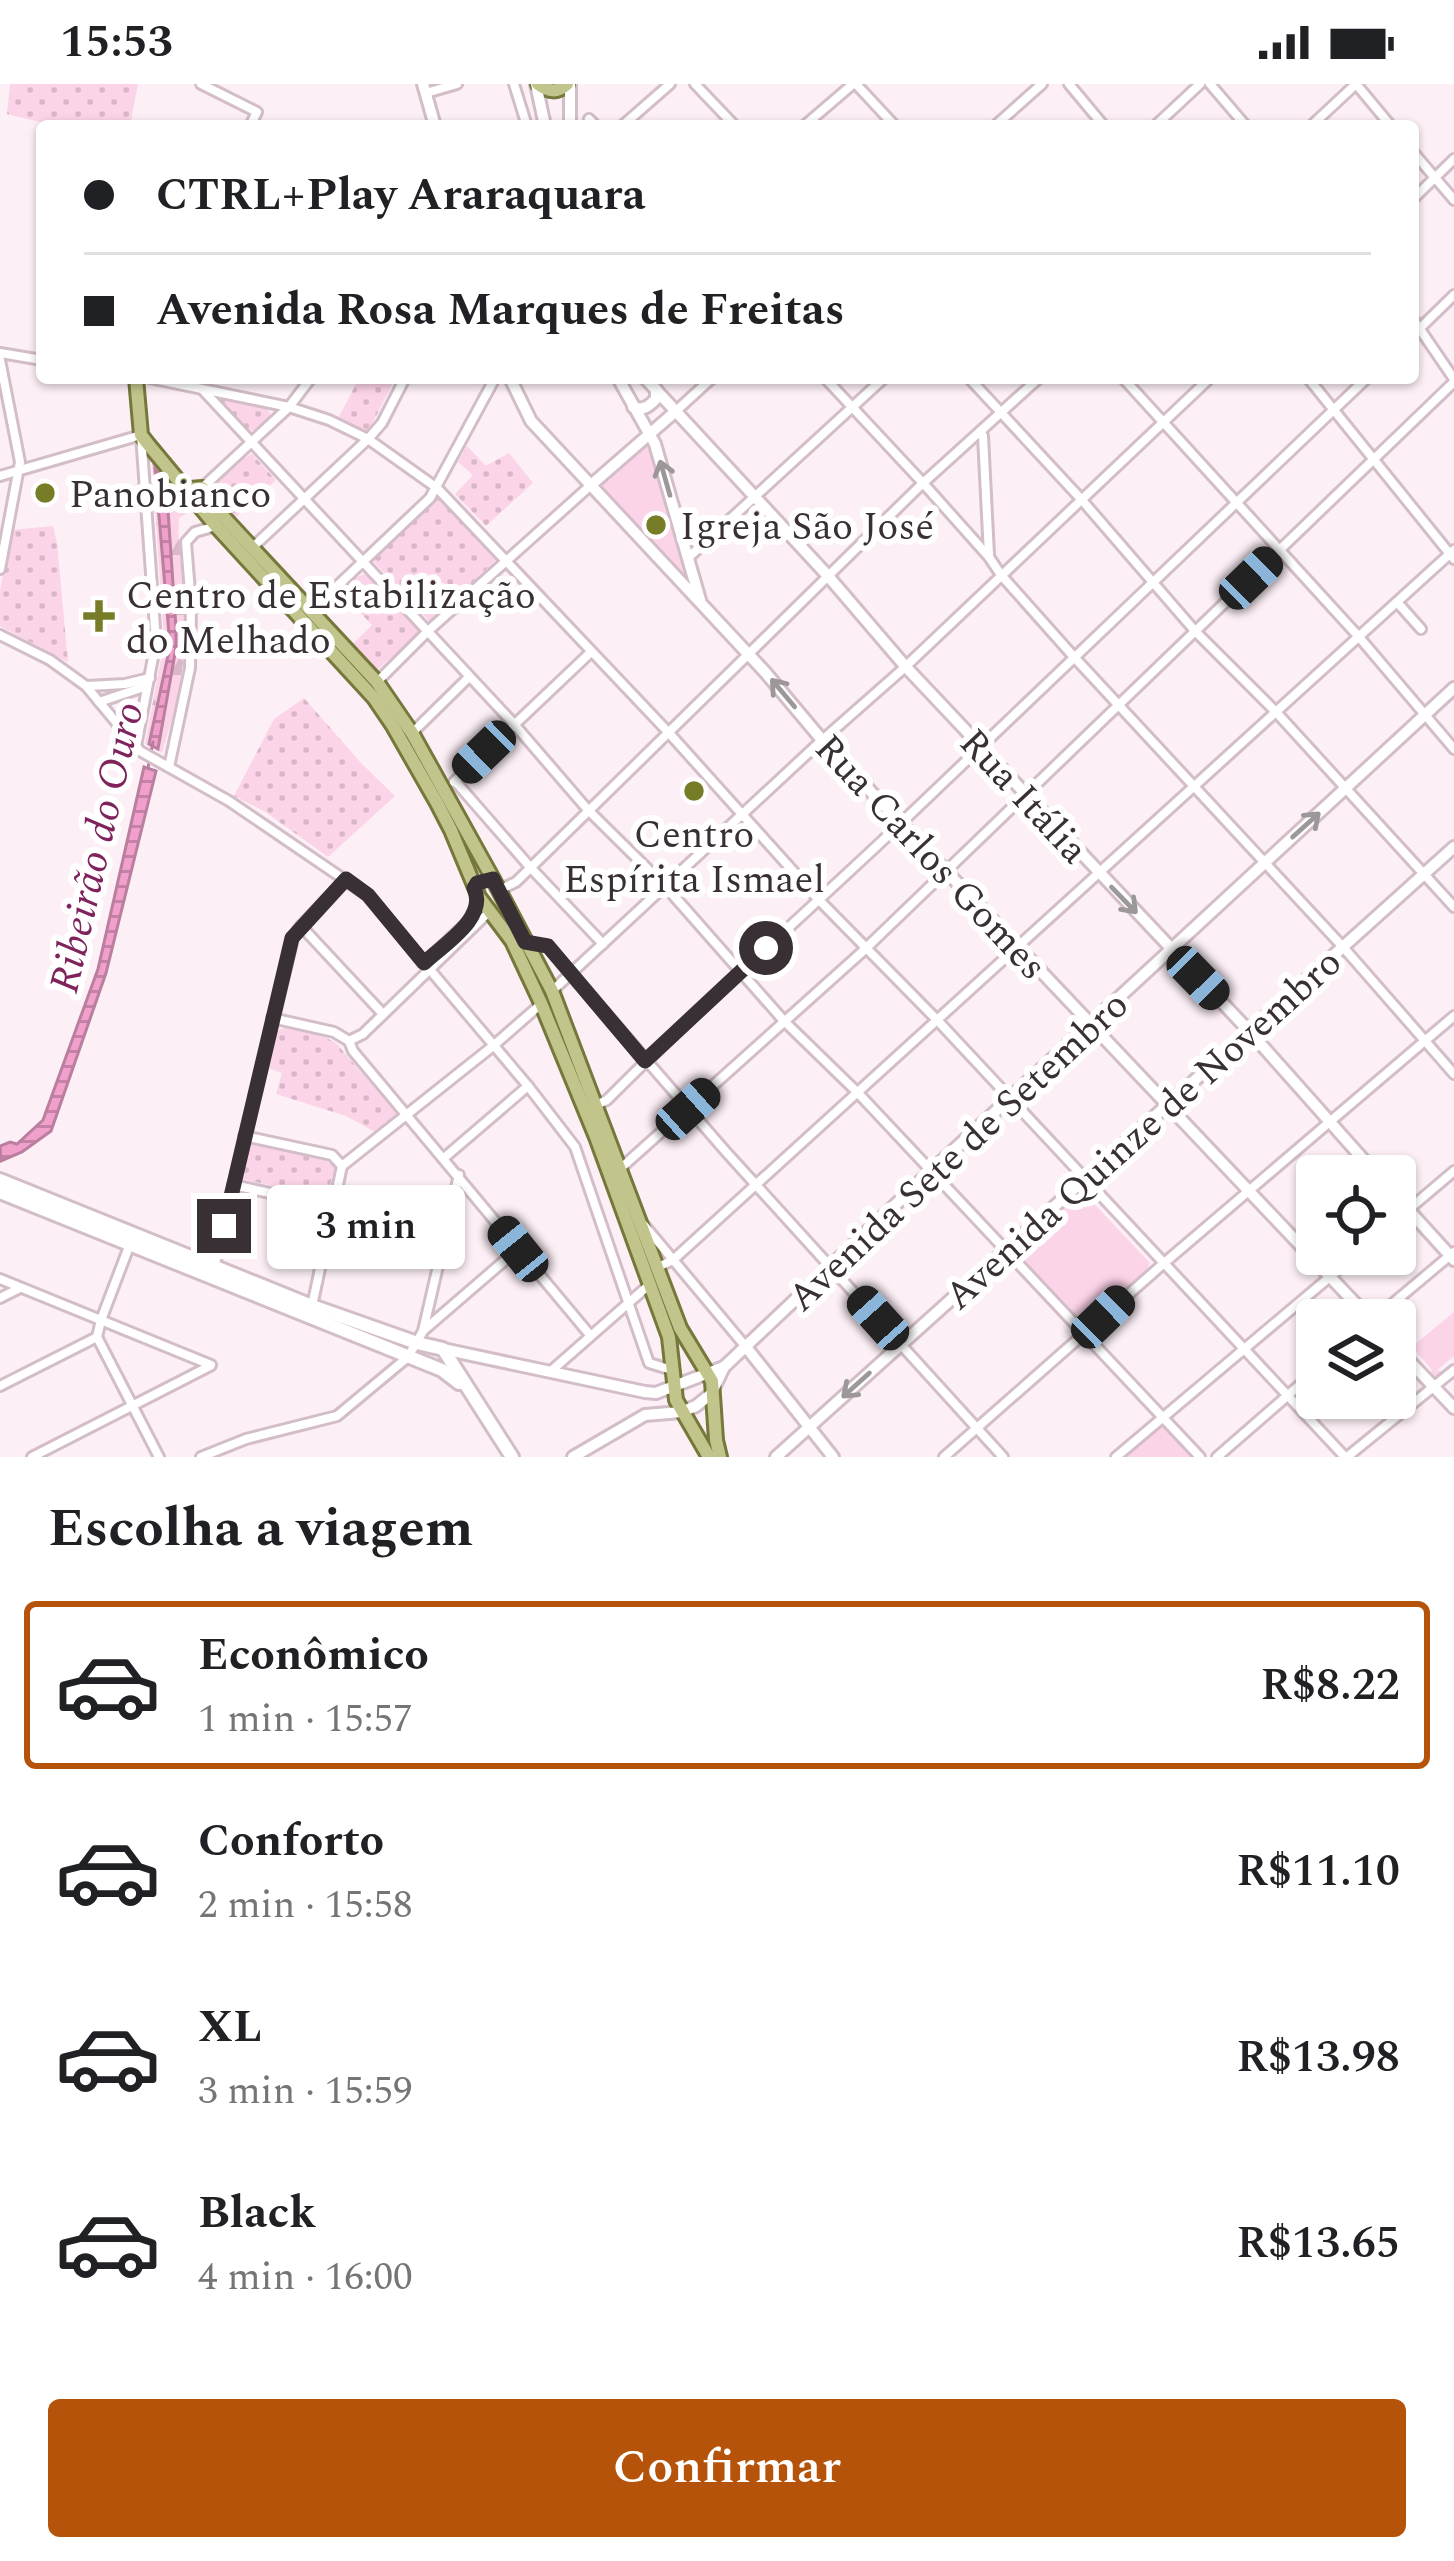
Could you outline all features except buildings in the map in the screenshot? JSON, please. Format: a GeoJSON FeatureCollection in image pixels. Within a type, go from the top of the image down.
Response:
{"type":"FeatureCollection","features":[{"type":"Feature","properties":{"kind":"main road"},"geometry":{"type":"LineString","coordinates":[[537,84],[550,91],[569,84]]}},
{"type":"Feature","properties":{"kind":"main road"},"geometry":{"type":"LineString","coordinates":[[137,384],[144,440],[383,712],[451,830],[477,893],[512,941],[596,1137],[669,1337],[673,1387],[681,1412],[709,1457]]}},
{"type":"Feature","properties":{"kind":"main road"},"geometry":{"type":"LineString","coordinates":[[176,480],[190,490],[202,488],[377,682],[412,733],[552,991],[680,1328],[714,1390],[720,1457]]}},
{"type":"Feature","properties":{"kind":"main road"},"geometry":{"type":"LineString","coordinates":[[477,893],[482,880],[499,890]]}},
{"type":"Feature","properties":{"kind":"main road"},"geometry":{"type":"LineString","coordinates":[[490,912],[499,890]]}},
{"type":"Feature","properties":{"kind":"main road"},"geometry":{"type":"LineString","coordinates":[[0,1180],[442,1370],[469,1392]]}},
{"type":"Feature","properties":{"kind":"main road"},"geometry":{"type":"LineString","coordinates":[[0,1192],[213,1272]]}},
{"type":"Feature","properties":{"kind":"main road"},"geometry":{"type":"LineString","coordinates":[[640,1261],[658,1267]]}},
{"type":"Feature","properties":{"kind":"main road"},"geometry":{"type":"LineString","coordinates":[[310,1311],[420,1337],[443,1349],[512,1457]]}},
{"type":"Feature","properties":{"kind":"street"},"geometry":{"type":"LineString","coordinates":[[201,84],[257,112],[253,120]]}},
{"type":"Feature","properties":{"kind":"street"},"geometry":{"type":"LineString","coordinates":[[433,120],[424,89],[457,84]]}},
{"type":"Feature","properties":{"kind":"street"},"geometry":{"type":"LineString","coordinates":[[514,84],[525,120]]}},
{"type":"Feature","properties":{"kind":"street"},"geometry":{"type":"LineString","coordinates":[[537,84],[544,120]]}},
{"type":"Feature","properties":{"kind":"street"},"geometry":{"type":"LineString","coordinates":[[569,84],[570,120]]}},
{"type":"Feature","properties":{"kind":"street"},"geometry":{"type":"LineString","coordinates":[[629,120],[670,84]]}},
{"type":"Feature","properties":{"kind":"street"},"geometry":{"type":"LineString","coordinates":[[695,84],[729,120]]}},
{"type":"Feature","properties":{"kind":"street"},"geometry":{"type":"LineString","coordinates":[[812,120],[855,84],[889,120]]}},
{"type":"Feature","properties":{"kind":"street"},"geometry":{"type":"LineString","coordinates":[[1001,120],[1042,84]]}},
{"type":"Feature","properties":{"kind":"street"},"geometry":{"type":"LineString","coordinates":[[1069,84],[1100,120]]}},
{"type":"Feature","properties":{"kind":"street"},"geometry":{"type":"LineString","coordinates":[[1162,120],[1200,84]]}},
{"type":"Feature","properties":{"kind":"street"},"geometry":{"type":"LineString","coordinates":[[1210,84],[1241,120]]}},
{"type":"Feature","properties":{"kind":"street"},"geometry":{"type":"LineString","coordinates":[[1317,120],[1356,84],[1386,120]]}},
{"type":"Feature","properties":{"kind":"street"},"geometry":{"type":"LineString","coordinates":[[1419,159],[1454,200]]}},
{"type":"Feature","properties":{"kind":"street"},"geometry":{"type":"LineString","coordinates":[[1419,194],[1454,159]]}},
{"type":"Feature","properties":{"kind":"street"},"geometry":{"type":"LineString","coordinates":[[1419,324],[1454,295]]}},
{"type":"Feature","properties":{"kind":"street"},"geometry":{"type":"LineString","coordinates":[[621,1168],[866,948],[1454,380],[1419,332]]}},
{"type":"Feature","properties":{"kind":"street"},"geometry":{"type":"LineString","coordinates":[[0,569],[19,470],[0,357],[36,360]]}},
{"type":"Feature","properties":{"kind":"street"},"geometry":{"type":"LineString","coordinates":[[183,384],[329,420],[368,439],[437,488],[1346,1457],[1454,1370]]}},
{"type":"Feature","properties":{"kind":"street"},"geometry":{"type":"LineString","coordinates":[[202,488],[289,407],[306,384]]}},
{"type":"Feature","properties":{"kind":"street"},"geometry":{"type":"LineString","coordinates":[[253,548],[368,439],[402,384]]}},
{"type":"Feature","properties":{"kind":"street"},"geometry":{"type":"LineString","coordinates":[[312,610],[437,488],[492,384]]}},
{"type":"Feature","properties":{"kind":"street","name":"Rua Carlos Gomes"},"geometry":{"type":"LineString","coordinates":[[512,384],[531,421],[822,740],[1351,1299]]}},
{"type":"Feature","properties":{"kind":"street"},"geometry":{"type":"LineString","coordinates":[[621,384],[655,444],[700,604]]}},
{"type":"Feature","properties":{"kind":"street","name":"Rua Itália"},"geometry":{"type":"LineString","coordinates":[[651,384],[905,666],[1250,1032],[1359,1155]]}},
{"type":"Feature","properties":{"kind":"street"},"geometry":{"type":"LineString","coordinates":[[377,682],[705,384]]}},
{"type":"Feature","properties":{"kind":"street"},"geometry":{"type":"LineString","coordinates":[[831,384],[1454,1074]]}},
{"type":"Feature","properties":{"kind":"street"},"geometry":{"type":"LineString","coordinates":[[688,557],[877,384]]}},
{"type":"Feature","properties":{"kind":"street"},"geometry":{"type":"LineString","coordinates":[[974,384],[1195,632],[1276,712],[1454,907]]}},
{"type":"Feature","properties":{"kind":"street"},"geometry":{"type":"LineString","coordinates":[[499,890],[516,882],[923,482],[1032,384]]}},
{"type":"Feature","properties":{"kind":"street"},"geometry":{"type":"LineString","coordinates":[[1128,384],[1359,637],[1454,749]]}},
{"type":"Feature","properties":{"kind":"street"},"geometry":{"type":"LineString","coordinates":[[552,991],[1203,384]]}},
{"type":"Feature","properties":{"kind":"street"},"geometry":{"type":"LineString","coordinates":[[658,1267],[674,1261],[1453,554],[1312,384]]}},
{"type":"Feature","properties":{"kind":"street"},"geometry":{"type":"LineString","coordinates":[[596,1105],[607,1100],[901,824],[1360,384]]}},
{"type":"Feature","properties":{"kind":"street"},"geometry":{"type":"LineString","coordinates":[[201,388],[588,810],[666,887],[739,973],[1200,1457]]}},
{"type":"Feature","properties":{"kind":"street"},"geometry":{"type":"LineString","coordinates":[[633,407],[649,406],[656,399],[656,389]]}},
{"type":"Feature","properties":{"kind":"street"},"geometry":{"type":"LineString","coordinates":[[980,432],[989,557]]}},
{"type":"Feature","properties":{"kind":"street"},"geometry":{"type":"LineString","coordinates":[[0,476],[144,440],[156,641],[138,749]]}},
{"type":"Feature","properties":{"kind":"street"},"geometry":{"type":"LineString","coordinates":[[165,765],[190,668],[186,542],[195,532],[216,526]]}},
{"type":"Feature","properties":{"kind":"street"},"geometry":{"type":"LineString","coordinates":[[1396,602],[1421,629]]}},
{"type":"Feature","properties":{"kind":"street"},"geometry":{"type":"LineString","coordinates":[[0,634],[50,660],[86,686],[138,749],[230,801],[368,895],[575,1147],[649,1363],[673,1387],[645,1392],[443,1349]]}},
{"type":"Feature","properties":{"kind":"street"},"geometry":{"type":"LineString","coordinates":[[442,789],[591,652]]}},
{"type":"Feature","properties":{"kind":"street"},"geometry":{"type":"LineString","coordinates":[[412,733],[469,677]]}},
{"type":"Feature","properties":{"kind":"street"},"geometry":{"type":"LineString","coordinates":[[86,686],[150,681]]}},
{"type":"Feature","properties":{"kind":"street"},"geometry":{"type":"LineString","coordinates":[[99,702],[150,681]]}},
{"type":"Feature","properties":{"kind":"street","name":"Avenida Sete de Setembro"},"geometry":{"type":"LineString","coordinates":[[714,1390],[724,1367],[1454,688]]}},
{"type":"Feature","properties":{"kind":"street"},"geometry":{"type":"LineString","coordinates":[[121,729],[141,717]]}},
{"type":"Feature","properties":{"kind":"street"},"geometry":{"type":"LineString","coordinates":[[455,781],[603,944]]}},
{"type":"Feature","properties":{"kind":"street","name":"Avenida Quinze de Novembro"},"geometry":{"type":"LineString","coordinates":[[776,1457],[1454,847]]}},
{"type":"Feature","properties":{"kind":"street"},"geometry":{"type":"LineString","coordinates":[[213,1272],[292,938],[346,879]]}},
{"type":"Feature","properties":{"kind":"street"},"geometry":{"type":"LineString","coordinates":[[350,1041],[383,1014],[473,917],[477,893]]}},
{"type":"Feature","properties":{"kind":"street"},"geometry":{"type":"LineString","coordinates":[[427,966],[490,912]]}},
{"type":"Feature","properties":{"kind":"street"},"geometry":{"type":"LineString","coordinates":[[301,926],[383,1014]]}},
{"type":"Feature","properties":{"kind":"street"},"geometry":{"type":"LineString","coordinates":[[525,942],[548,946],[645,1061],[1003,1457]]}},
{"type":"Feature","properties":{"kind":"street"},"geometry":{"type":"LineString","coordinates":[[310,1311],[342,1166],[541,1004]]}},
{"type":"Feature","properties":{"kind":"street"},"geometry":{"type":"LineString","coordinates":[[944,1457],[1454,1016]]}},
{"type":"Feature","properties":{"kind":"street"},"geometry":{"type":"LineString","coordinates":[[272,1018],[334,1032],[350,1041],[353,1051],[590,1335]]}},
{"type":"Feature","properties":{"kind":"street"},"geometry":{"type":"LineString","coordinates":[[444,1158],[528,1086]]}},
{"type":"Feature","properties":{"kind":"street"},"geometry":{"type":"LineString","coordinates":[[244,1136],[332,1155],[342,1166]]}},
{"type":"Feature","properties":{"kind":"street"},"geometry":{"type":"LineString","coordinates":[[1416,1203],[1454,1171]]}},
{"type":"Feature","properties":{"kind":"street"},"geometry":{"type":"LineString","coordinates":[[420,1337],[459,1175]]}},
{"type":"Feature","properties":{"kind":"street"},"geometry":{"type":"LineString","coordinates":[[233,1185],[446,1231]]}},
{"type":"Feature","properties":{"kind":"street"},"geometry":{"type":"LineString","coordinates":[[1399,1299],[1453,1256],[1416,1218]]}},
{"type":"Feature","properties":{"kind":"street"},"geometry":{"type":"LineString","coordinates":[[639,1219],[833,1457]]}},
{"type":"Feature","properties":{"kind":"street"},"geometry":{"type":"LineString","coordinates":[[130,1244],[97,1337],[159,1457]]}},
{"type":"Feature","properties":{"kind":"street"},"geometry":{"type":"LineString","coordinates":[[201,1457],[247,1439],[338,1416],[408,1357],[420,1337],[518,1249]]}},
{"type":"Feature","properties":{"kind":"street"},"geometry":{"type":"LineString","coordinates":[[1116,1457],[1332,1275]]}},
{"type":"Feature","properties":{"kind":"street"},"geometry":{"type":"LineString","coordinates":[[0,1279],[212,1365],[32,1457]]}},
{"type":"Feature","properties":{"kind":"street"},"geometry":{"type":"LineString","coordinates":[[549,1373],[649,1285]]}},
{"type":"Feature","properties":{"kind":"street"},"geometry":{"type":"LineString","coordinates":[[0,1298],[21,1287]]}},
{"type":"Feature","properties":{"kind":"street"},"geometry":{"type":"LineString","coordinates":[[0,1386],[97,1337]]}},
{"type":"Feature","properties":{"kind":"street"},"geometry":{"type":"LineString","coordinates":[[649,1363],[673,1370]]}},
{"type":"Feature","properties":{"kind":"street","name":"Avenida Sete de Setembro"},"geometry":{"type":"LineString","coordinates":[[673,1387],[724,1367]]}},
{"type":"Feature","properties":{"kind":"street"},"geometry":{"type":"LineString","coordinates":[[1416,1368],[1454,1408]]}},
{"type":"Feature","properties":{"kind":"street"},"geometry":{"type":"LineString","coordinates":[[1217,1457],[1296,1388]]}},
{"type":"Feature","properties":{"kind":"street"},"geometry":{"type":"LineString","coordinates":[[573,1457],[645,1415],[681,1412],[714,1390]]}},
{"type":"Feature","properties":{"kind":"green space"},"geometry":{"type":"Polygon","coordinates":[[[10,84],[138,84],[131,120],[36,121],[7,114],[10,84]]]}},
{"type":"Feature","properties":{"kind":"green space"},"geometry":{"type":"Polygon","coordinates":[[[356,384],[392,384],[368,432],[338,419],[356,384]]]}},
{"type":"Feature","properties":{"kind":"green space"},"geometry":{"type":"Polygon","coordinates":[[[223,397],[264,407],[270,419],[249,431],[221,402],[223,397]]]}},
{"type":"Feature","properties":{"kind":"green space"},"geometry":{"type":"Polygon","coordinates":[[[646,443],[652,447],[689,581],[601,488],[646,443]]]}},
{"type":"Feature","properties":{"kind":"green space"},"geometry":{"type":"Polygon","coordinates":[[[467,446],[486,466],[509,453],[533,483],[486,526],[455,494],[473,475],[458,462],[467,446]]]}},
{"type":"Feature","properties":{"kind":"green space"},"geometry":{"type":"Polygon","coordinates":[[[252,454],[276,480],[235,518],[214,486],[252,454]]]}},
{"type":"Feature","properties":{"kind":"green space"},"geometry":{"type":"Polygon","coordinates":[[[152,463],[179,495],[186,514],[179,518],[185,604],[183,662],[162,753],[145,744],[164,643],[152,463]]]}},
{"type":"Feature","properties":{"kind":"green space"},"geometry":{"type":"Polygon","coordinates":[[[438,499],[497,559],[430,622],[374,562],[438,499]]]}},
{"type":"Feature","properties":{"kind":"green space"},"geometry":{"type":"Polygon","coordinates":[[[53,526],[68,662],[0,626],[0,591],[11,530],[53,526]]]}},
{"type":"Feature","properties":{"kind":"green space"},"geometry":{"type":"Polygon","coordinates":[[[365,574],[418,630],[377,670],[352,645],[372,625],[340,591],[365,574]]]}},
{"type":"Feature","properties":{"kind":"green space"},"geometry":{"type":"Polygon","coordinates":[[[304,698],[395,796],[328,857],[264,811],[234,796],[274,719],[304,698]]]}},
{"type":"Feature","properties":{"kind":"green space"},"geometry":{"type":"Polygon","coordinates":[[[286,1027],[336,1043],[395,1116],[375,1132],[346,1116],[276,1094],[282,1073],[268,1068],[276,1031],[286,1027]]]}},
{"type":"Feature","properties":{"kind":"green space"},"geometry":{"type":"Polygon","coordinates":[[[248,1141],[327,1161],[335,1167],[327,1197],[241,1179],[248,1141]]]}},
{"type":"Feature","properties":{"kind":"green space"},"geometry":{"type":"Polygon","coordinates":[[[1082,1191],[1150,1263],[1145,1273],[1085,1325],[1012,1252],[1082,1191]]]}},
{"type":"Feature","properties":{"kind":"green space"},"geometry":{"type":"Polygon","coordinates":[[[1454,1312],[1454,1356],[1437,1370],[1445,1372],[1429,1376],[1432,1370],[1416,1351],[1416,1344],[1454,1312]]]}},
{"type":"Feature","properties":{"kind":"green space"},"geometry":{"type":"Polygon","coordinates":[[[1164,1425],[1194,1457],[1125,1457],[1164,1425]]]}},
{"type":"Feature","properties":{"kind":"shaded area"},"geometry":{"type":"Polygon","coordinates":[[[155,469],[166,481],[176,628],[158,749],[149,744],[170,646],[155,469]]]}},
{"type":"Feature","properties":{"kind":"shaded area"},"geometry":{"type":"Polygon","coordinates":[[[144,767],[156,771],[106,973],[51,1131],[1,1161],[0,1146],[17,1144],[43,1120],[98,969],[144,767]]]}},
{"type":"Feature","properties":{"kind":"waterway","name":"Ribeirão do Ouro"},"geometry":{"type":"LineString","coordinates":[[148,768],[153,742]]}},
{"type":"Feature","properties":{"kind":"place","name":"Panobianco"},"geometry":{"type":"Point","coordinates":[45,493]}},
{"type":"Feature","properties":{"kind":"place","name":"Igreja São José"},"geometry":{"type":"Point","coordinates":[656,525]}},
{"type":"Feature","properties":{"kind":"place","name":"Centro de Estabilização do Melhado"},"geometry":{"type":"Point","coordinates":[99,616]}},
{"type":"Feature","properties":{"kind":"place","name":"Centro Espírita Ismael"},"geometry":{"type":"Point","coordinates":[694,791]}},
{"type":"Feature","properties":{"kind":"route"},"geometry":{"type":"LineString","coordinates":[[224,1226],[292,938],[346,879],[368,895],[424,963],[473,917],[479,897],[474,888],[477,883],[493,879],[525,942],[548,946],[645,1061],[766,948]]}}]}
